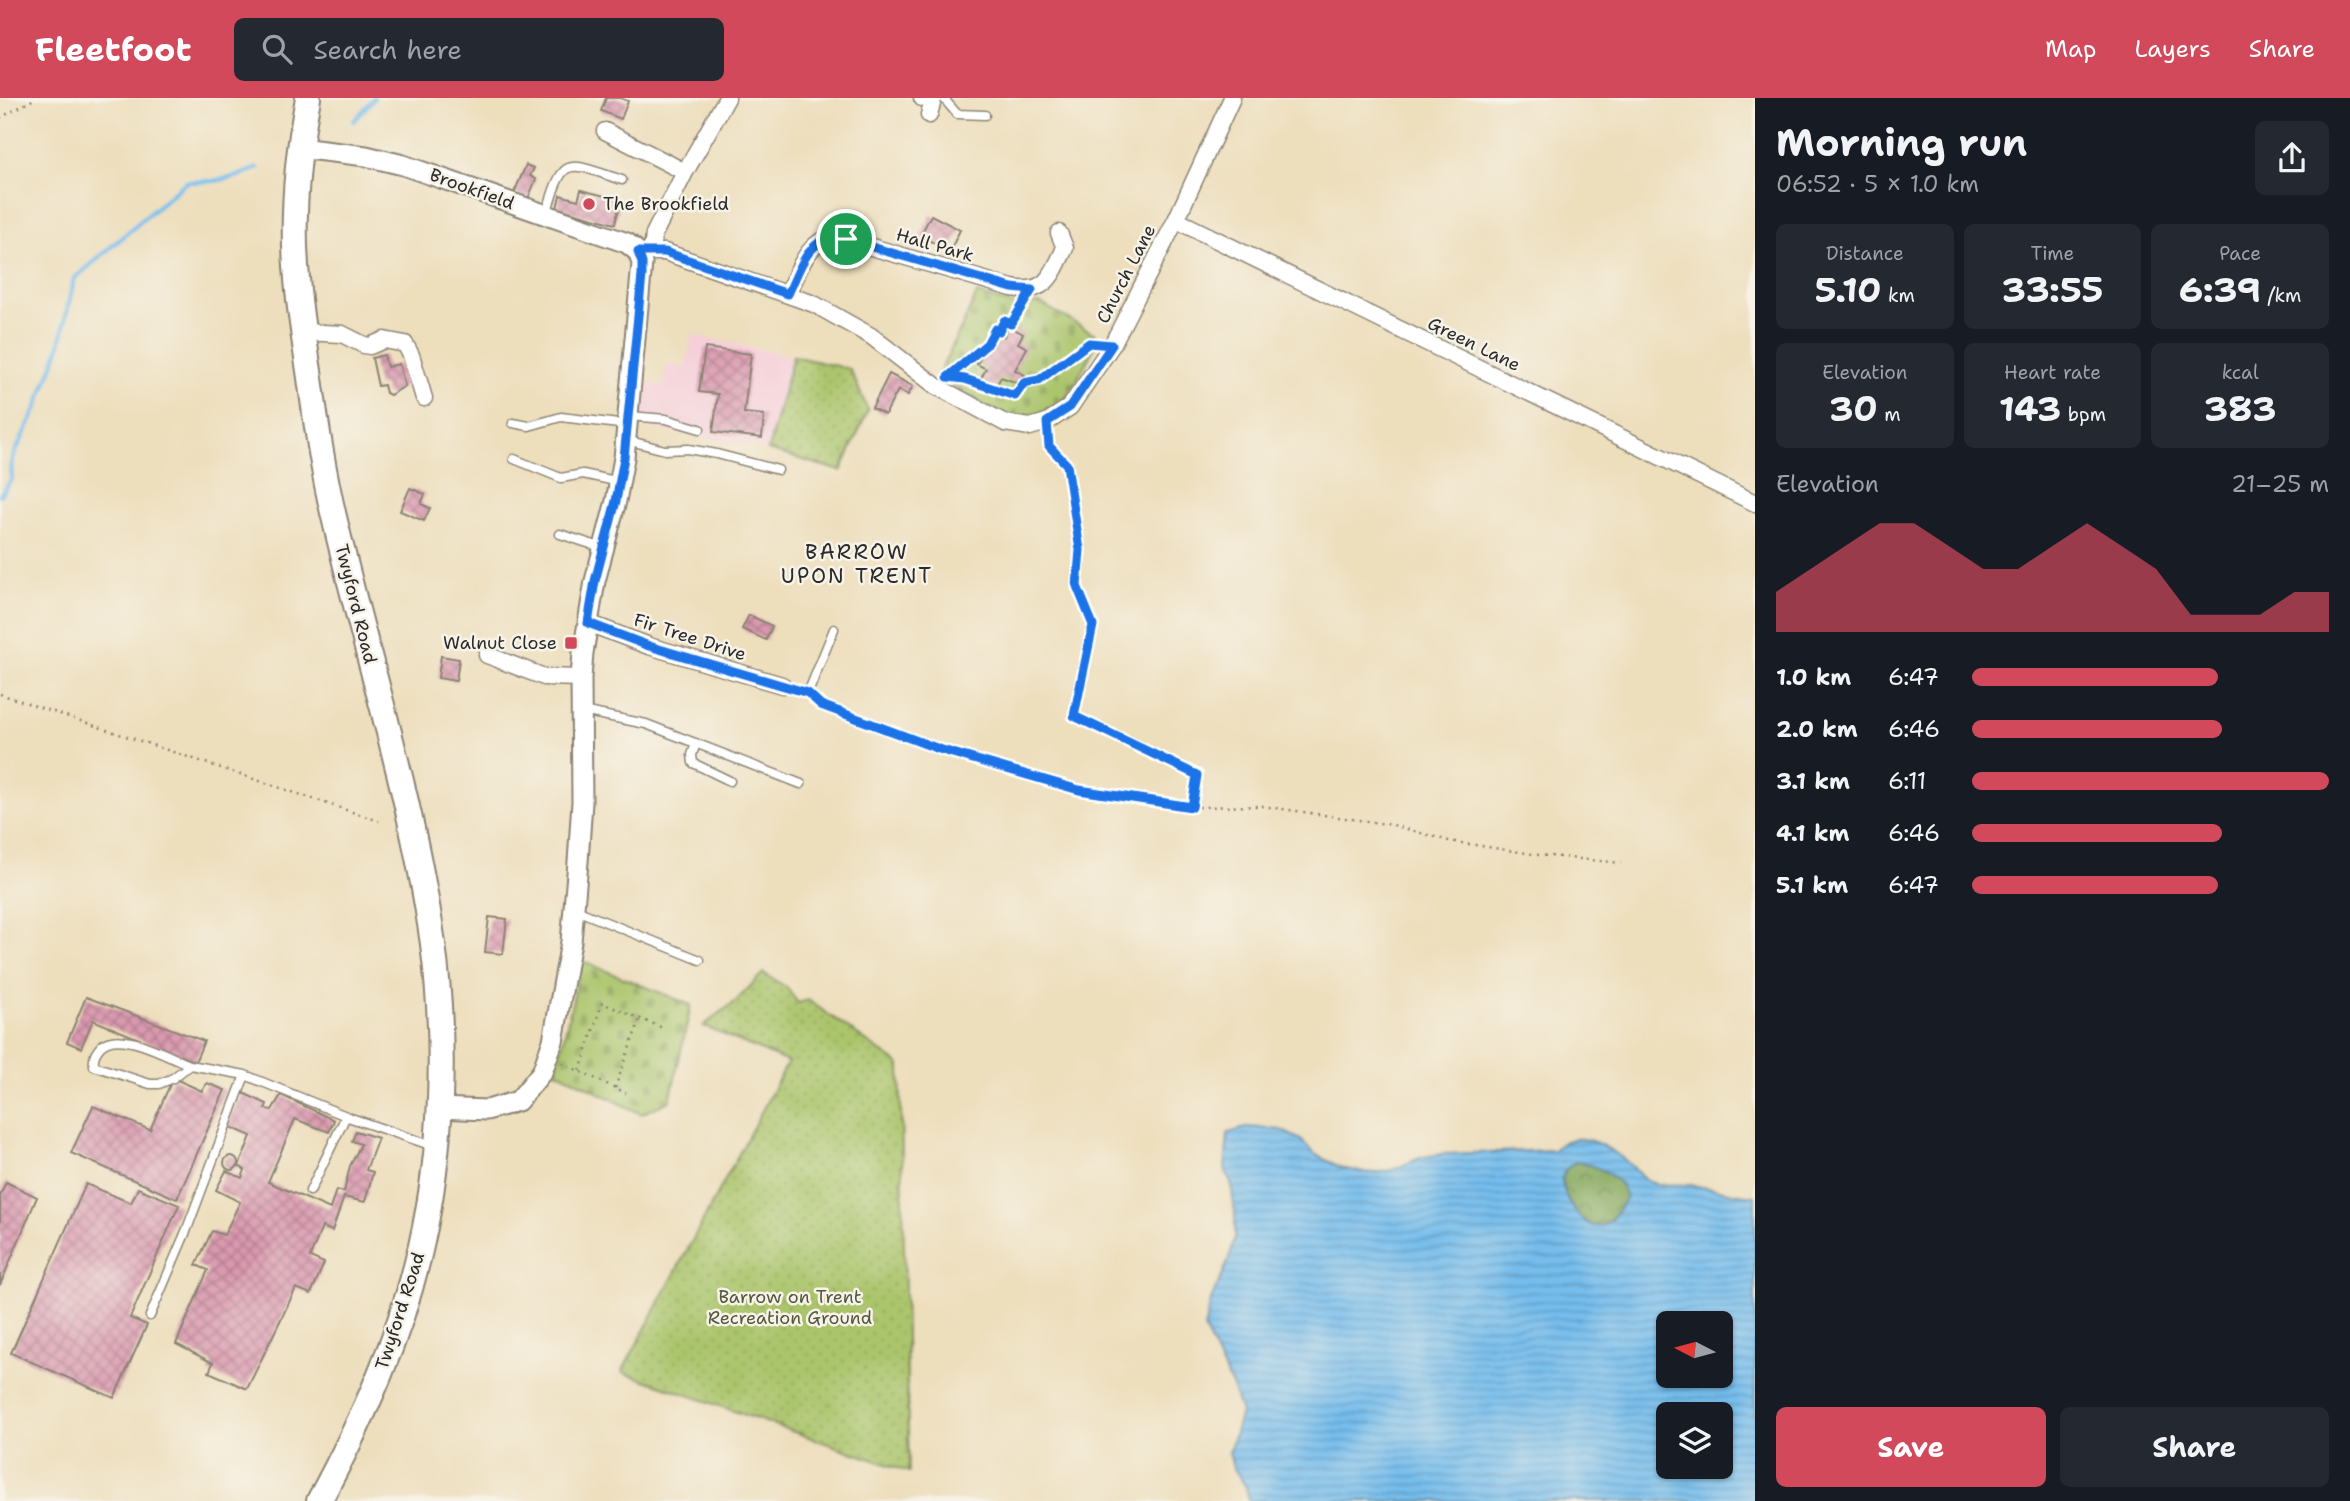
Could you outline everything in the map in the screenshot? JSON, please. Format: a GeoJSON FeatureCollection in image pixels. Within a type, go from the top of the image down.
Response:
{"type":"FeatureCollection","features":[{"type":"Feature","properties":{"kind":"main road","name":"Twyford Road"},"geometry":{"type":"LineString","coordinates":[[308,98],[299,148],[295,217],[303,332],[316,426],[334,518],[399,775],[423,885],[433,946],[440,1049],[436,1147],[421,1248],[401,1318],[362,1415],[319,1501]]}},
{"type":"Feature","properties":{"kind":"street"},"geometry":{"type":"LineString","coordinates":[[438,1108],[487,1110],[518,1101],[535,1083],[548,1056],[559,1013],[574,910],[582,802],[581,678],[595,581],[620,482],[628,427],[642,263],[685,172],[727,98]]}},
{"type":"Feature","properties":{"kind":"street","name":"Church Lane"},"geometry":{"type":"LineString","coordinates":[[1047,422],[1070,407],[1112,345],[1176,220],[1232,98]]}},
{"type":"Feature","properties":{"kind":"street"},"geometry":{"type":"LineString","coordinates":[[605,131],[685,172]]}},
{"type":"Feature","properties":{"kind":"street","name":"Brookfield"},"geometry":{"type":"LineString","coordinates":[[299,148],[366,156],[403,165],[627,243],[645,252]]}},
{"type":"Feature","properties":{"kind":"street","name":"Green Lane"},"geometry":{"type":"LineString","coordinates":[[1176,220],[1755,503]]}},
{"type":"Feature","properties":{"kind":"street"},"geometry":{"type":"LineString","coordinates":[[1032,290],[1048,279],[1065,248],[1059,233]]}},
{"type":"Feature","properties":{"kind":"street","name":"Hall Park"},"geometry":{"type":"LineString","coordinates":[[788,294],[813,245],[834,236],[1012,288],[1032,290]]}},
{"type":"Feature","properties":{"kind":"street"},"geometry":{"type":"LineString","coordinates":[[645,252],[665,252],[788,294],[838,316],[871,336],[936,386],[1005,423],[1030,426],[1047,422]]}},
{"type":"Feature","properties":{"kind":"street"},"geometry":{"type":"LineString","coordinates":[[303,332],[342,334],[370,346],[384,340],[405,345],[411,355],[424,398]]}},
{"type":"Feature","properties":{"kind":"street","name":"Fir Tree Drive"},"geometry":{"type":"LineString","coordinates":[[588,623],[649,646],[782,685]]}},
{"type":"Feature","properties":{"kind":"street"},"geometry":{"type":"LineString","coordinates":[[487,655],[544,677],[581,678]]}},
{"type":"Feature","properties":{"kind":"lane"},"geometry":{"type":"LineString","coordinates":[[935,102],[957,114],[985,115]]}},
{"type":"Feature","properties":{"kind":"lane"},"geometry":{"type":"LineString","coordinates":[[546,215],[555,182],[567,168],[576,165],[622,180]]}},
{"type":"Feature","properties":{"kind":"lane"},"geometry":{"type":"LineString","coordinates":[[513,423],[529,426],[561,417],[628,427],[666,419],[701,429]]}},
{"type":"Feature","properties":{"kind":"lane"},"geometry":{"type":"LineString","coordinates":[[628,427],[665,450],[688,449],[717,454],[778,470]]}},
{"type":"Feature","properties":{"kind":"lane"},"geometry":{"type":"LineString","coordinates":[[514,459],[561,478],[583,474],[620,482]]}},
{"type":"Feature","properties":{"kind":"lane"},"geometry":{"type":"LineString","coordinates":[[560,534],[604,548]]}},
{"type":"Feature","properties":{"kind":"lane"},"geometry":{"type":"LineString","coordinates":[[808,693],[834,629]]}},
{"type":"Feature","properties":{"kind":"lane"},"geometry":{"type":"LineString","coordinates":[[782,685],[808,693],[821,705],[939,749]]}},
{"type":"Feature","properties":{"kind":"lane"},"geometry":{"type":"LineString","coordinates":[[581,711],[646,724],[801,784]]}},
{"type":"Feature","properties":{"kind":"lane"},"geometry":{"type":"LineString","coordinates":[[696,743],[692,755],[693,763],[730,781]]}},
{"type":"Feature","properties":{"kind":"lane"},"geometry":{"type":"LineString","coordinates":[[574,910],[700,960]]}},
{"type":"Feature","properties":{"kind":"lane"},"geometry":{"type":"LineString","coordinates":[[190,1065],[166,1082],[150,1084],[94,1066],[93,1059],[95,1052],[106,1042],[117,1039],[133,1042],[190,1065],[245,1075],[346,1116],[436,1147]]}},
{"type":"Feature","properties":{"kind":"lane"},"geometry":{"type":"LineString","coordinates":[[150,1316],[187,1229],[245,1075]]}},
{"type":"Feature","properties":{"kind":"lane"},"geometry":{"type":"LineString","coordinates":[[310,1191],[346,1116]]}},
{"type":"Feature","properties":{"kind":"path"},"geometry":{"type":"LineString","coordinates":[[0,118],[36,98]]}},
{"type":"Feature","properties":{"kind":"path"},"geometry":{"type":"LineString","coordinates":[[1032,290],[1011,324],[1004,321],[999,331],[995,329],[987,344],[948,377],[965,379],[1015,396],[1024,383],[1039,380],[1089,343],[1112,345]]}},
{"type":"Feature","properties":{"kind":"path"},"geometry":{"type":"LineString","coordinates":[[1047,422],[1049,446],[1067,465],[1080,550],[1077,586],[1093,625],[1074,716],[1197,775],[1192,807]]}},
{"type":"Feature","properties":{"kind":"path"},"geometry":{"type":"LineString","coordinates":[[0,694],[379,821]]}},
{"type":"Feature","properties":{"kind":"path"},"geometry":{"type":"LineString","coordinates":[[939,749],[1079,790],[1192,807],[1262,806],[1393,825],[1449,841],[1539,855],[1621,863]]}},
{"type":"Feature","properties":{"kind":"path"},"geometry":{"type":"LineString","coordinates":[[580,1071],[602,1003],[663,1028]]}},
{"type":"Feature","properties":{"kind":"path"},"geometry":{"type":"LineString","coordinates":[[615,1088],[640,1019]]}},
{"type":"Feature","properties":{"kind":"path"},"geometry":{"type":"LineString","coordinates":[[548,1056],[626,1093]]}},
{"type":"Feature","properties":{"kind":"shaded area"},"geometry":{"type":"Polygon","coordinates":[[[692,335],[850,369],[868,410],[841,471],[768,450],[634,424],[639,381],[664,386],[667,364],[685,368],[692,335]]]}},
{"type":"Feature","properties":{"kind":"green space"},"geometry":{"type":"Polygon","coordinates":[[[977,294],[1015,305],[1040,303],[1100,337],[1062,403],[1047,414],[1032,419],[1015,418],[983,404],[938,376],[977,294]]]}},
{"type":"Feature","properties":{"kind":"green space"},"geometry":{"type":"Polygon","coordinates":[[[793,356],[850,369],[868,410],[841,471],[768,450],[793,356]]]}},
{"type":"Feature","properties":{"kind":"green space"},"geometry":{"type":"Polygon","coordinates":[[[582,961],[691,1005],[670,1101],[641,1114],[556,1071],[582,961]]]}},
{"type":"Feature","properties":{"kind":"green space","name":"Barrow on Trent Recreation Ground"},"geometry":{"type":"Polygon","coordinates":[[[763,973],[786,987],[798,1003],[808,1000],[900,1065],[909,1472],[622,1372],[788,1062],[703,1026],[736,1001],[763,973]]]}},
{"type":"Feature","properties":{"kind":"green space"},"geometry":{"type":"Polygon","coordinates":[[[1579,1161],[1614,1177],[1626,1197],[1613,1218],[1601,1226],[1586,1223],[1579,1217],[1564,1191],[1564,1172],[1579,1161]]]}},
{"type":"Feature","properties":{"kind":"water"},"geometry":{"type":"Polygon","coordinates":[[[1249,1127],[1281,1130],[1301,1140],[1316,1155],[1342,1168],[1376,1173],[1392,1170],[1422,1157],[1554,1150],[1573,1139],[1584,1139],[1615,1153],[1649,1182],[1691,1185],[1755,1196],[1755,1501],[1249,1501],[1246,1487],[1233,1467],[1229,1452],[1241,1413],[1232,1386],[1204,1329],[1211,1300],[1228,1262],[1235,1237],[1231,1183],[1225,1169],[1228,1133],[1249,1127]],[[1579,1161],[1564,1172],[1562,1182],[1573,1208],[1586,1222],[1594,1226],[1601,1226],[1613,1218],[1626,1197],[1614,1177],[1579,1161]]]}},
{"type":"Feature","properties":{"kind":"building"},"geometry":{"type":"Polygon","coordinates":[[[606,98],[628,101],[621,119],[601,111],[606,98]]]}},
{"type":"Feature","properties":{"kind":"building"},"geometry":{"type":"Polygon","coordinates":[[[526,165],[534,168],[530,176],[536,179],[528,199],[514,193],[526,165]]]}},
{"type":"Feature","properties":{"kind":"building","name":"The Brookfield"},"geometry":{"type":"Polygon","coordinates":[[[581,190],[621,200],[615,224],[557,208],[560,195],[578,200],[581,190]]]}},
{"type":"Feature","properties":{"kind":"building"},"geometry":{"type":"Polygon","coordinates":[[[931,215],[960,230],[950,251],[920,236],[931,215]]]}},
{"type":"Feature","properties":{"kind":"building"},"geometry":{"type":"Polygon","coordinates":[[[1009,326],[1023,334],[1018,343],[1027,348],[1015,370],[1025,375],[1020,384],[1001,377],[995,388],[980,380],[986,369],[977,364],[995,331],[1004,336],[1009,326]]]}},
{"type":"Feature","properties":{"kind":"building"},"geometry":{"type":"Polygon","coordinates":[[[705,348],[751,354],[744,413],[764,415],[762,438],[713,432],[718,394],[699,392],[705,348]]]}},
{"type":"Feature","properties":{"kind":"building"},"geometry":{"type":"Polygon","coordinates":[[[384,355],[387,367],[399,364],[405,386],[390,395],[386,393],[384,385],[378,386],[372,358],[384,355]]]}},
{"type":"Feature","properties":{"kind":"building"},"geometry":{"type":"Polygon","coordinates":[[[889,374],[913,386],[908,395],[898,390],[885,415],[872,408],[889,374]]]}},
{"type":"Feature","properties":{"kind":"building"},"geometry":{"type":"Polygon","coordinates":[[[410,488],[425,494],[421,504],[430,508],[424,521],[400,511],[410,488]]]}},
{"type":"Feature","properties":{"kind":"building"},"geometry":{"type":"Polygon","coordinates":[[[749,615],[772,626],[766,640],[742,629],[749,615]]]}},
{"type":"Feature","properties":{"kind":"building"},"geometry":{"type":"Polygon","coordinates":[[[441,656],[459,659],[456,681],[438,678],[441,656]]]}},
{"type":"Feature","properties":{"kind":"building"},"geometry":{"type":"Polygon","coordinates":[[[489,917],[507,919],[503,954],[485,952],[489,917]]]}},
{"type":"Feature","properties":{"kind":"building"},"geometry":{"type":"Polygon","coordinates":[[[86,997],[204,1041],[195,1062],[93,1020],[81,1048],[67,1042],[86,997]]]}},
{"type":"Feature","properties":{"kind":"building"},"geometry":{"type":"Polygon","coordinates":[[[173,1078],[202,1091],[207,1083],[225,1090],[177,1199],[71,1153],[93,1106],[150,1130],[173,1078]]]}},
{"type":"Feature","properties":{"kind":"building"},"geometry":{"type":"Polygon","coordinates":[[[243,1093],[267,1104],[265,1109],[272,1110],[281,1095],[334,1120],[329,1132],[295,1119],[268,1182],[330,1209],[336,1190],[344,1192],[350,1166],[361,1144],[352,1141],[356,1131],[378,1138],[366,1170],[373,1172],[365,1202],[344,1197],[332,1231],[322,1227],[310,1257],[324,1263],[311,1294],[296,1288],[247,1389],[209,1372],[213,1363],[176,1344],[208,1270],[196,1265],[212,1231],[224,1235],[240,1202],[216,1190],[226,1171],[242,1178],[245,1170],[239,1166],[251,1136],[226,1125],[243,1093]]]}},
{"type":"Feature","properties":{"kind":"building"},"geometry":{"type":"Polygon","coordinates":[[[228,1156],[234,1156],[238,1163],[234,1170],[228,1170],[224,1166],[224,1160],[228,1156]]]}},
{"type":"Feature","properties":{"kind":"building"},"geometry":{"type":"Polygon","coordinates":[[[6,1182],[37,1197],[0,1285],[0,1195],[6,1182]]]}},
{"type":"Feature","properties":{"kind":"building"},"geometry":{"type":"Polygon","coordinates":[[[86,1184],[131,1203],[138,1188],[179,1205],[130,1318],[147,1325],[114,1398],[11,1353],[86,1184]]]}},
{"type":"Feature","properties":{"kind":"waterway"},"geometry":{"type":"LineString","coordinates":[[354,121],[374,98]]}},
{"type":"Feature","properties":{"kind":"waterway"},"geometry":{"type":"LineString","coordinates":[[0,495],[12,479],[14,455],[37,407],[59,349],[74,279],[186,182],[235,177],[258,168]]}},
{"type":"Feature","properties":{"kind":"place","name":"The Brookfield"},"geometry":{"type":"Point","coordinates":[589,204]}},
{"type":"Feature","properties":{"kind":"place","name":"Walnut Close"},"geometry":{"type":"Point","coordinates":[571,643]}},
{"type":"Feature","properties":{"kind":"district","name":"BARROW UPON TRENT"},"geometry":{"type":"Point","coordinates":[857,564]}},
{"type":"Feature","properties":{"kind":"route"},"geometry":{"type":"LineString","coordinates":[[834,236],[846,239],[1012,288],[1032,290],[1011,324],[1004,321],[999,331],[995,329],[987,344],[948,377],[965,379],[1015,396],[1024,383],[1039,380],[1089,343],[1112,345],[1070,407],[1047,422],[1049,446],[1067,465],[1080,550],[1077,586],[1093,625],[1074,716],[1197,775],[1192,807],[1079,790],[939,749],[821,705],[808,693],[649,646],[588,623],[595,581],[624,458],[642,275],[638,252],[665,252],[788,294],[813,245],[834,236]]}}]}
